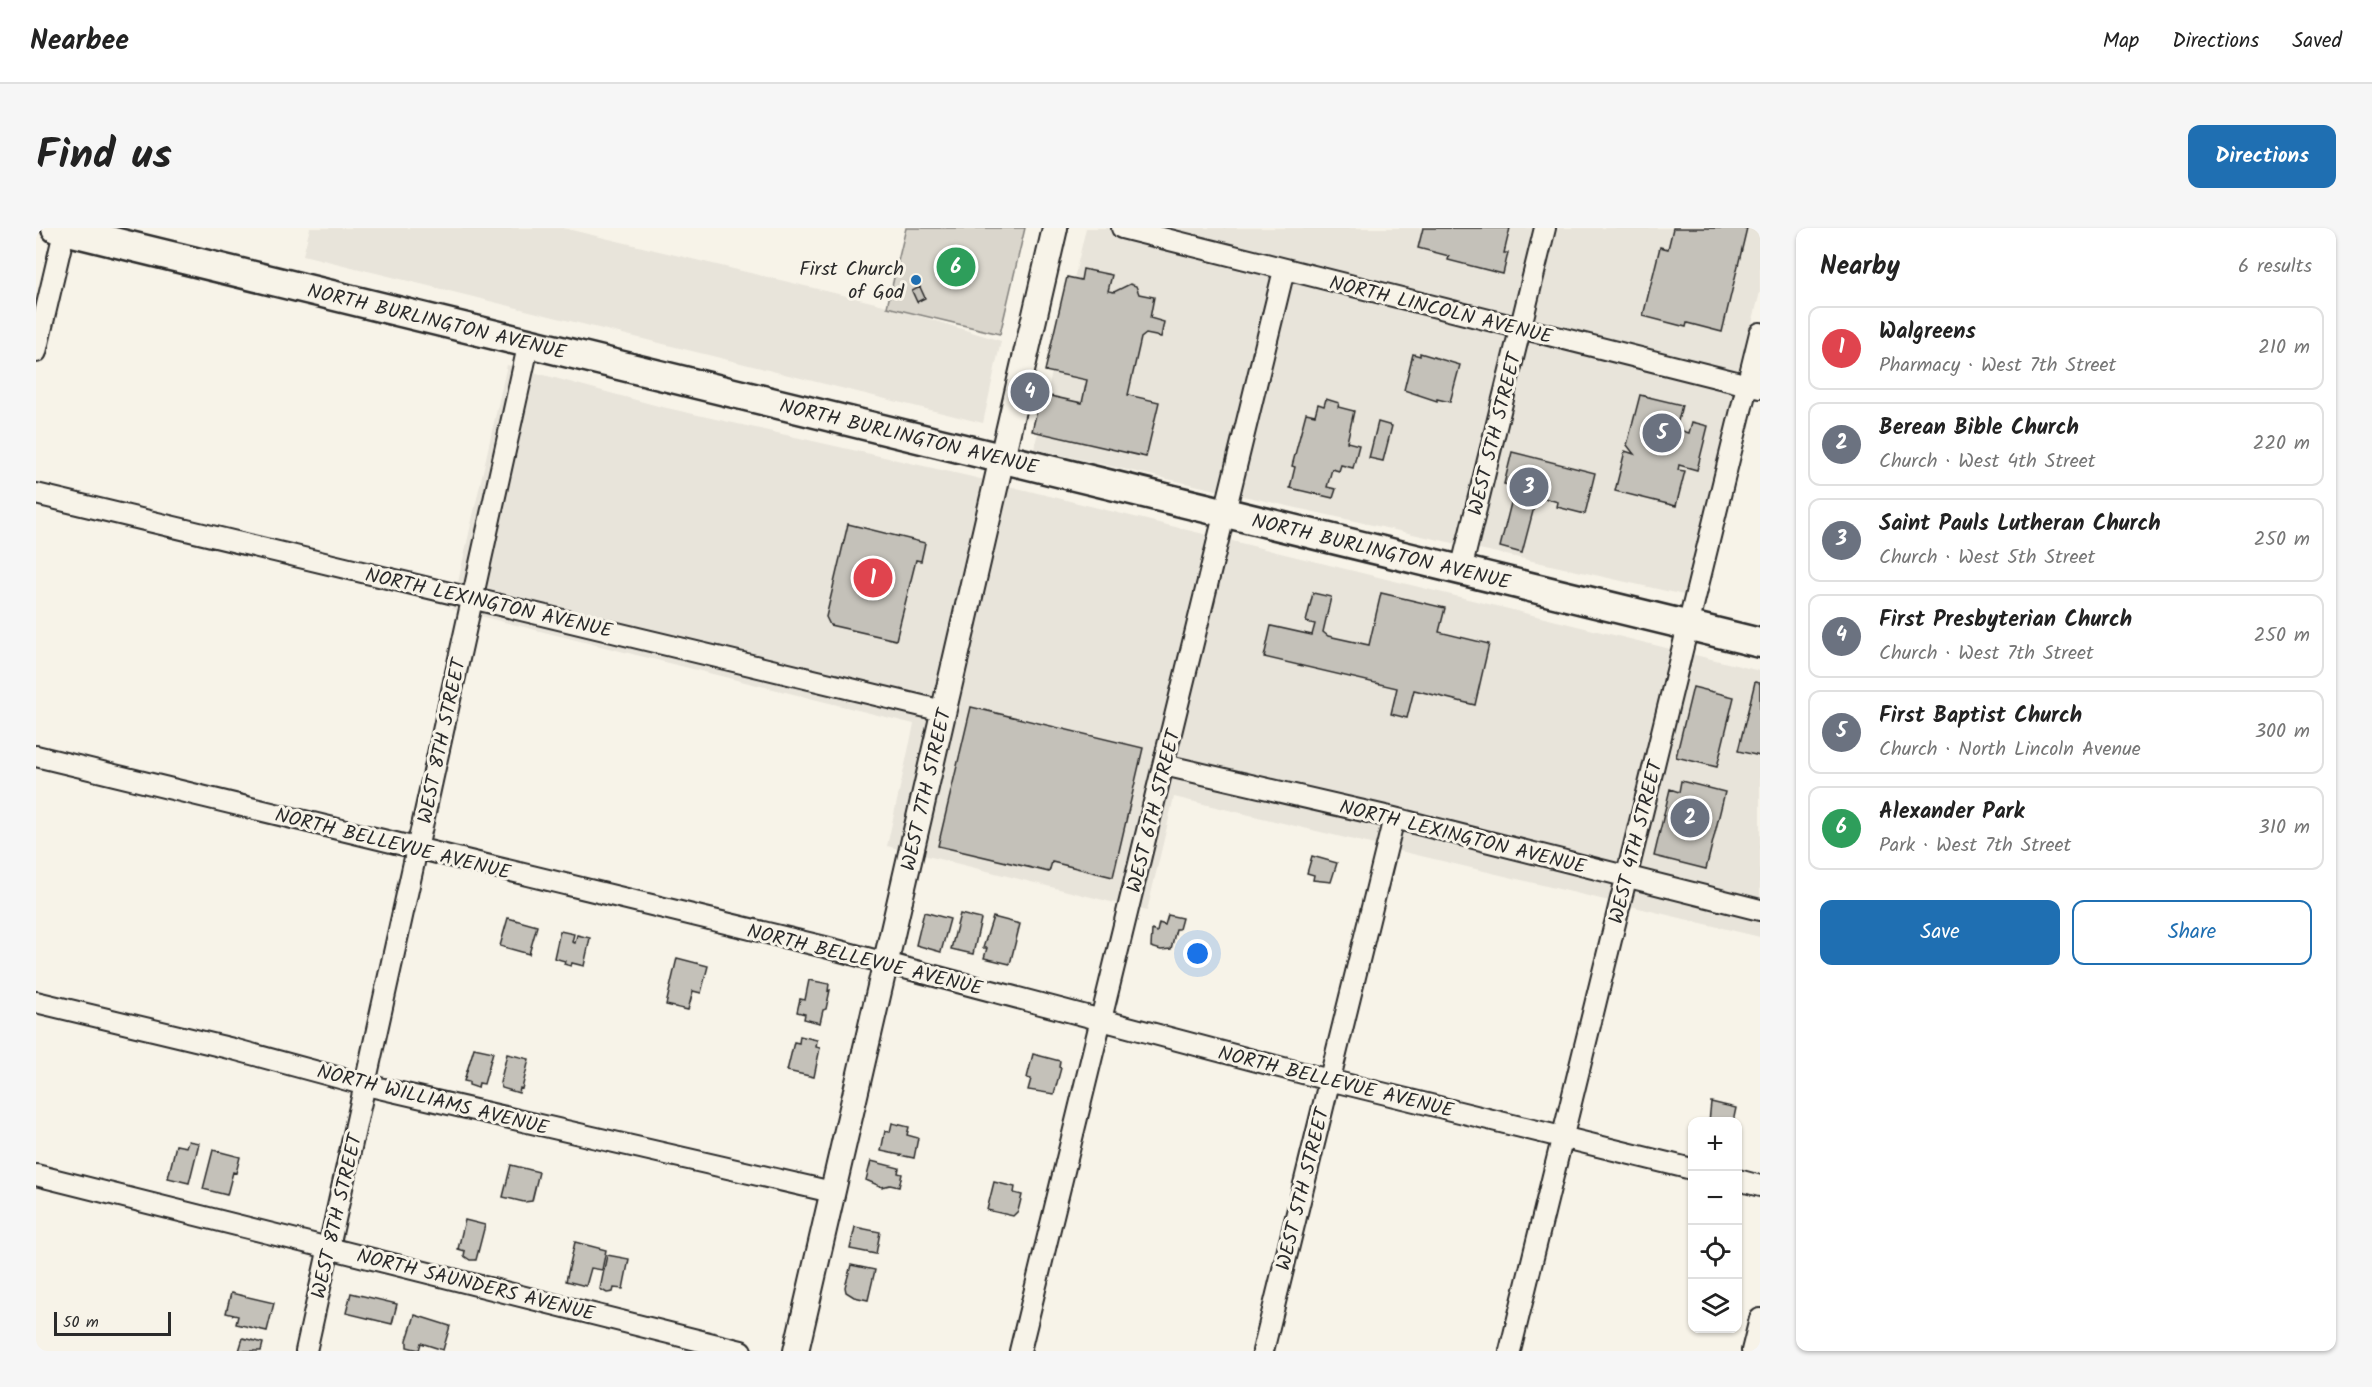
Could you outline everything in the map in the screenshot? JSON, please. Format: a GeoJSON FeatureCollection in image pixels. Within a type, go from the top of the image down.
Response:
{"type":"FeatureCollection","features":[{"type":"Feature","properties":{"kind":"highway","name":"NORTH BURLINGTON AVENUE"},"geometry":{"type":"LineString","coordinates":[[62,229],[1760,643]]}},
{"type":"Feature","properties":{"kind":"main road","name":"WEST 7TH STREET"},"geometry":{"type":"LineString","coordinates":[[796,1351],[1055,228]]}},
{"type":"Feature","properties":{"kind":"street","name":"NORTH LINCOLN AVENUE"},"geometry":{"type":"LineString","coordinates":[[1122,228],[1754,386]]}},
{"type":"Feature","properties":{"kind":"street","name":"WEST 5TH STREET"},"geometry":{"type":"LineString","coordinates":[[1461,570],[1545,228]]}},
{"type":"Feature","properties":{"kind":"street"},"geometry":{"type":"LineString","coordinates":[[36,352],[62,229]]}},
{"type":"Feature","properties":{"kind":"street","name":"WEST 6TH STREET"},"geometry":{"type":"LineString","coordinates":[[1020,1351],[1284,270]]}},
{"type":"Feature","properties":{"kind":"street","name":"WEST 4TH STREET"},"geometry":{"type":"LineString","coordinates":[[1510,1351],[1688,626],[1754,386],[1760,333]]}},
{"type":"Feature","properties":{"kind":"street","name":"WEST 8TH STREET"},"geometry":{"type":"LineString","coordinates":[[306,1351],[529,342]]}},
{"type":"Feature","properties":{"kind":"street","name":"NORTH LEXINGTON AVENUE"},"geometry":{"type":"LineString","coordinates":[[36,494],[943,711]]}},
{"type":"Feature","properties":{"kind":"street","name":"NORTH BELLEVUE AVENUE"},"geometry":{"type":"LineString","coordinates":[[36,756],[885,963],[1329,1080],[1688,1168]]}},
{"type":"Feature","properties":{"kind":"street","name":"NORTH LEXINGTON AVENUE"},"geometry":{"type":"LineString","coordinates":[[1164,765],[1394,818],[1760,910]]}},
{"type":"Feature","properties":{"kind":"street","name":"WEST 5TH STREET"},"geometry":{"type":"LineString","coordinates":[[1263,1351],[1394,818]]}},
{"type":"Feature","properties":{"kind":"street","name":"NORTH WILLIAMS AVENUE"},"geometry":{"type":"LineString","coordinates":[[36,1002],[233,1049],[366,1085],[832,1192]]}},
{"type":"Feature","properties":{"kind":"street","name":"NORTH SAUNDERS AVENUE"},"geometry":{"type":"LineString","coordinates":[[36,1175],[741,1351]]}},
{"type":"Feature","properties":{"kind":"street"},"geometry":{"type":"LineString","coordinates":[[1742,1181],[1760,1186]]}},
{"type":"Feature","properties":{"kind":"street"},"geometry":{"type":"LineString","coordinates":[[1752,1351],[1760,1319]]}},
{"type":"Feature","properties":{"kind":"shaded area"},"geometry":{"type":"Polygon","coordinates":[[[310,228],[563,228],[884,305],[1001,341],[983,423],[303,255],[310,228]]]}},
{"type":"Feature","properties":{"kind":"shaded area"},"geometry":{"type":"Polygon","coordinates":[[[906,228],[1025,228],[1000,334],[887,307],[906,228]]]}},
{"type":"Feature","properties":{"kind":"shaded area"},"geometry":{"type":"Polygon","coordinates":[[[1086,228],[1760,228],[1760,292],[1684,595],[1034,449],[1086,228]]]}},
{"type":"Feature","properties":{"kind":"shaded area"},"geometry":{"type":"Polygon","coordinates":[[[507,365],[658,406],[968,476],[1760,671],[1760,937],[1174,797],[1147,911],[887,846],[914,724],[452,609],[507,365]]]}},
{"type":"Feature","properties":{"kind":"building"},"geometry":{"type":"Polygon","coordinates":[[[1423,228],[1510,228],[1504,253],[1508,253],[1503,274],[1448,260],[1449,256],[1418,248],[1423,228]]]}},
{"type":"Feature","properties":{"kind":"building"},"geometry":{"type":"Polygon","coordinates":[[[1673,228],[1747,228],[1722,332],[1687,323],[1686,327],[1643,316],[1660,247],[1668,249],[1673,228]]]}},
{"type":"Feature","properties":{"kind":"building"},"geometry":{"type":"Polygon","coordinates":[[[1083,269],[1112,275],[1108,291],[1114,292],[1130,284],[1136,286],[1139,294],[1154,297],[1150,318],[1164,322],[1161,337],[1146,334],[1141,338],[1128,395],[1159,402],[1146,457],[1032,431],[1041,394],[1082,403],[1087,380],[1045,371],[1067,277],[1081,280],[1083,269]]]}},
{"type":"Feature","properties":{"kind":"building"},"geometry":{"type":"Polygon","coordinates":[[[920,287],[925,298],[917,302],[912,291],[920,287]]]}},
{"type":"Feature","properties":{"kind":"building"},"geometry":{"type":"Polygon","coordinates":[[[1420,353],[1460,365],[1450,402],[1437,399],[1437,401],[1404,390],[1413,354],[1420,356],[1420,353]]]}},
{"type":"Feature","properties":{"kind":"building"},"geometry":{"type":"Polygon","coordinates":[[[1640,395],[1682,405],[1676,429],[1689,433],[1692,422],[1708,426],[1697,470],[1679,465],[1678,470],[1685,471],[1676,506],[1615,491],[1625,451],[1634,454],[1627,445],[1640,395]]]}},
{"type":"Feature","properties":{"kind":"building"},"geometry":{"type":"Polygon","coordinates":[[[1326,399],[1339,403],[1338,407],[1354,411],[1347,442],[1359,445],[1353,468],[1341,465],[1339,471],[1332,469],[1327,487],[1336,489],[1333,498],[1290,488],[1295,467],[1292,466],[1306,413],[1315,415],[1318,404],[1324,406],[1326,399]]]}},
{"type":"Feature","properties":{"kind":"building"},"geometry":{"type":"Polygon","coordinates":[[[1378,422],[1392,426],[1383,461],[1369,458],[1378,422]]]}},
{"type":"Feature","properties":{"kind":"building"},"geometry":{"type":"Polygon","coordinates":[[[1512,452],[1595,473],[1585,514],[1557,507],[1558,502],[1537,496],[1522,553],[1500,547],[1515,487],[1504,484],[1512,452]]]}},
{"type":"Feature","properties":{"kind":"building"},"geometry":{"type":"Polygon","coordinates":[[[848,524],[925,543],[921,561],[916,560],[896,640],[830,625],[826,617],[848,524]]]}},
{"type":"Feature","properties":{"kind":"building"},"geometry":{"type":"Polygon","coordinates":[[[1313,593],[1331,597],[1323,632],[1328,636],[1369,645],[1381,593],[1445,608],[1439,632],[1489,644],[1475,705],[1414,690],[1407,718],[1391,714],[1397,688],[1264,657],[1271,626],[1312,635],[1315,624],[1306,622],[1313,593]]]}},
{"type":"Feature","properties":{"kind":"building"},"geometry":{"type":"Polygon","coordinates":[[[1755,682],[1760,683],[1760,756],[1738,751],[1755,682]]]}},
{"type":"Feature","properties":{"kind":"building"},"geometry":{"type":"Polygon","coordinates":[[[1693,687],[1734,697],[1717,767],[1676,757],[1693,687]]]}},
{"type":"Feature","properties":{"kind":"building"},"geometry":{"type":"Polygon","coordinates":[[[971,707],[1143,748],[1113,877],[1052,862],[1049,872],[938,846],[971,707]]]}},
{"type":"Feature","properties":{"kind":"building"},"geometry":{"type":"Polygon","coordinates":[[[1681,781],[1725,792],[1706,869],[1654,856],[1670,789],[1679,792],[1681,781]]]}},
{"type":"Feature","properties":{"kind":"building"},"geometry":{"type":"Polygon","coordinates":[[[1312,856],[1337,863],[1331,882],[1313,880],[1314,875],[1307,873],[1312,856]]]}},
{"type":"Feature","properties":{"kind":"building"},"geometry":{"type":"Polygon","coordinates":[[[924,912],[950,919],[941,952],[916,945],[924,912]]]}},
{"type":"Feature","properties":{"kind":"building"},"geometry":{"type":"Polygon","coordinates":[[[960,914],[981,919],[973,954],[951,949],[960,914]]]}},
{"type":"Feature","properties":{"kind":"building"},"geometry":{"type":"Polygon","coordinates":[[[1168,915],[1182,918],[1179,929],[1176,929],[1171,949],[1161,950],[1151,947],[1152,930],[1157,932],[1159,923],[1165,925],[1168,915]]]}},
{"type":"Feature","properties":{"kind":"building"},"geometry":{"type":"Polygon","coordinates":[[[993,917],[1020,924],[1010,964],[984,958],[987,948],[983,948],[993,917]]]}},
{"type":"Feature","properties":{"kind":"building"},"geometry":{"type":"Polygon","coordinates":[[[508,918],[537,926],[529,954],[500,946],[508,918]]]}},
{"type":"Feature","properties":{"kind":"building"},"geometry":{"type":"Polygon","coordinates":[[[560,931],[574,934],[572,942],[575,943],[577,935],[590,938],[584,966],[572,963],[571,966],[564,964],[565,961],[554,958],[560,931]]]}},
{"type":"Feature","properties":{"kind":"building"},"geometry":{"type":"Polygon","coordinates":[[[677,958],[708,966],[701,993],[693,991],[688,1010],[666,1005],[677,958]]]}},
{"type":"Feature","properties":{"kind":"building"},"geometry":{"type":"Polygon","coordinates":[[[809,980],[829,984],[826,1009],[823,1010],[820,1023],[804,1019],[805,1014],[797,1012],[800,999],[805,1000],[809,980]]]}},
{"type":"Feature","properties":{"kind":"building"},"geometry":{"type":"Polygon","coordinates":[[[800,1036],[817,1040],[816,1047],[820,1048],[814,1077],[787,1071],[794,1042],[799,1043],[800,1036]]]}},
{"type":"Feature","properties":{"kind":"building"},"geometry":{"type":"Polygon","coordinates":[[[474,1048],[493,1052],[484,1084],[479,1083],[478,1088],[464,1081],[474,1048]]]}},
{"type":"Feature","properties":{"kind":"building"},"geometry":{"type":"Polygon","coordinates":[[[507,1054],[529,1059],[519,1093],[502,1088],[500,1083],[507,1054]]]}},
{"type":"Feature","properties":{"kind":"building"},"geometry":{"type":"Polygon","coordinates":[[[1033,1054],[1060,1061],[1059,1067],[1061,1068],[1054,1094],[1028,1090],[1031,1079],[1027,1078],[1033,1054]]]}},
{"type":"Feature","properties":{"kind":"building"},"geometry":{"type":"Polygon","coordinates":[[[1711,1102],[1736,1108],[1734,1117],[1710,1117],[1711,1102]]]}},
{"type":"Feature","properties":{"kind":"building"},"geometry":{"type":"Polygon","coordinates":[[[892,1123],[909,1127],[907,1135],[918,1138],[914,1158],[881,1151],[885,1131],[890,1132],[892,1123]]]}},
{"type":"Feature","properties":{"kind":"building"},"geometry":{"type":"Polygon","coordinates":[[[188,1141],[199,1143],[189,1183],[168,1178],[176,1145],[186,1147],[188,1141]]]}},
{"type":"Feature","properties":{"kind":"building"},"geometry":{"type":"Polygon","coordinates":[[[213,1150],[240,1157],[227,1195],[203,1189],[213,1150]]]}},
{"type":"Feature","properties":{"kind":"building"},"geometry":{"type":"Polygon","coordinates":[[[871,1161],[899,1168],[898,1173],[902,1174],[899,1187],[890,1185],[882,1187],[866,1180],[871,1161]]]}},
{"type":"Feature","properties":{"kind":"building"},"geometry":{"type":"Polygon","coordinates":[[[511,1165],[539,1172],[532,1201],[524,1202],[503,1197],[511,1165]]]}},
{"type":"Feature","properties":{"kind":"building"},"geometry":{"type":"Polygon","coordinates":[[[994,1182],[1015,1187],[1014,1193],[1022,1195],[1018,1211],[1013,1216],[987,1210],[994,1182]]]}},
{"type":"Feature","properties":{"kind":"building"},"geometry":{"type":"Polygon","coordinates":[[[465,1220],[485,1225],[476,1260],[470,1260],[464,1256],[465,1251],[458,1249],[465,1220]]]}},
{"type":"Feature","properties":{"kind":"building"},"geometry":{"type":"Polygon","coordinates":[[[855,1227],[880,1232],[876,1254],[850,1249],[855,1227]]]}},
{"type":"Feature","properties":{"kind":"building"},"geometry":{"type":"Polygon","coordinates":[[[575,1242],[606,1250],[602,1270],[591,1268],[586,1286],[566,1281],[575,1242]]]}},
{"type":"Feature","properties":{"kind":"building"},"geometry":{"type":"Polygon","coordinates":[[[607,1255],[629,1259],[623,1289],[614,1288],[613,1292],[607,1293],[600,1289],[607,1255]]]}},
{"type":"Feature","properties":{"kind":"building"},"geometry":{"type":"Polygon","coordinates":[[[851,1265],[875,1270],[868,1300],[854,1297],[846,1292],[845,1287],[851,1265]]]}},
{"type":"Feature","properties":{"kind":"building"},"geometry":{"type":"Polygon","coordinates":[[[231,1293],[274,1303],[267,1331],[236,1324],[238,1316],[226,1313],[231,1293]]]}},
{"type":"Feature","properties":{"kind":"building"},"geometry":{"type":"Polygon","coordinates":[[[351,1293],[397,1304],[392,1324],[346,1313],[351,1293]]]}},
{"type":"Feature","properties":{"kind":"building"},"geometry":{"type":"Polygon","coordinates":[[[415,1315],[450,1326],[443,1350],[421,1343],[419,1350],[407,1347],[415,1315]]]}},
{"type":"Feature","properties":{"kind":"building"},"geometry":{"type":"Polygon","coordinates":[[[243,1338],[263,1343],[261,1351],[239,1351],[243,1338]]]}},
{"type":"Feature","properties":{"kind":"place","name":"Alexander Park"},"geometry":{"type":"Point","coordinates":[956,267]}},
{"type":"Feature","properties":{"kind":"place","name":"First Church of God"},"geometry":{"type":"Point","coordinates":[916,280]}},
{"type":"Feature","properties":{"kind":"place","name":"First Presbyterian Church"},"geometry":{"type":"Point","coordinates":[1030,392]}},
{"type":"Feature","properties":{"kind":"place","name":"First Baptist Church"},"geometry":{"type":"Point","coordinates":[1662,433]}},
{"type":"Feature","properties":{"kind":"place","name":"Saint Pauls Lutheran Church"},"geometry":{"type":"Point","coordinates":[1529,487]}},
{"type":"Feature","properties":{"kind":"place","name":"Walgreens"},"geometry":{"type":"Point","coordinates":[873,578]}},
{"type":"Feature","properties":{"kind":"place","name":"Berean Bible Church"},"geometry":{"type":"Point","coordinates":[1690,818]}}]}
